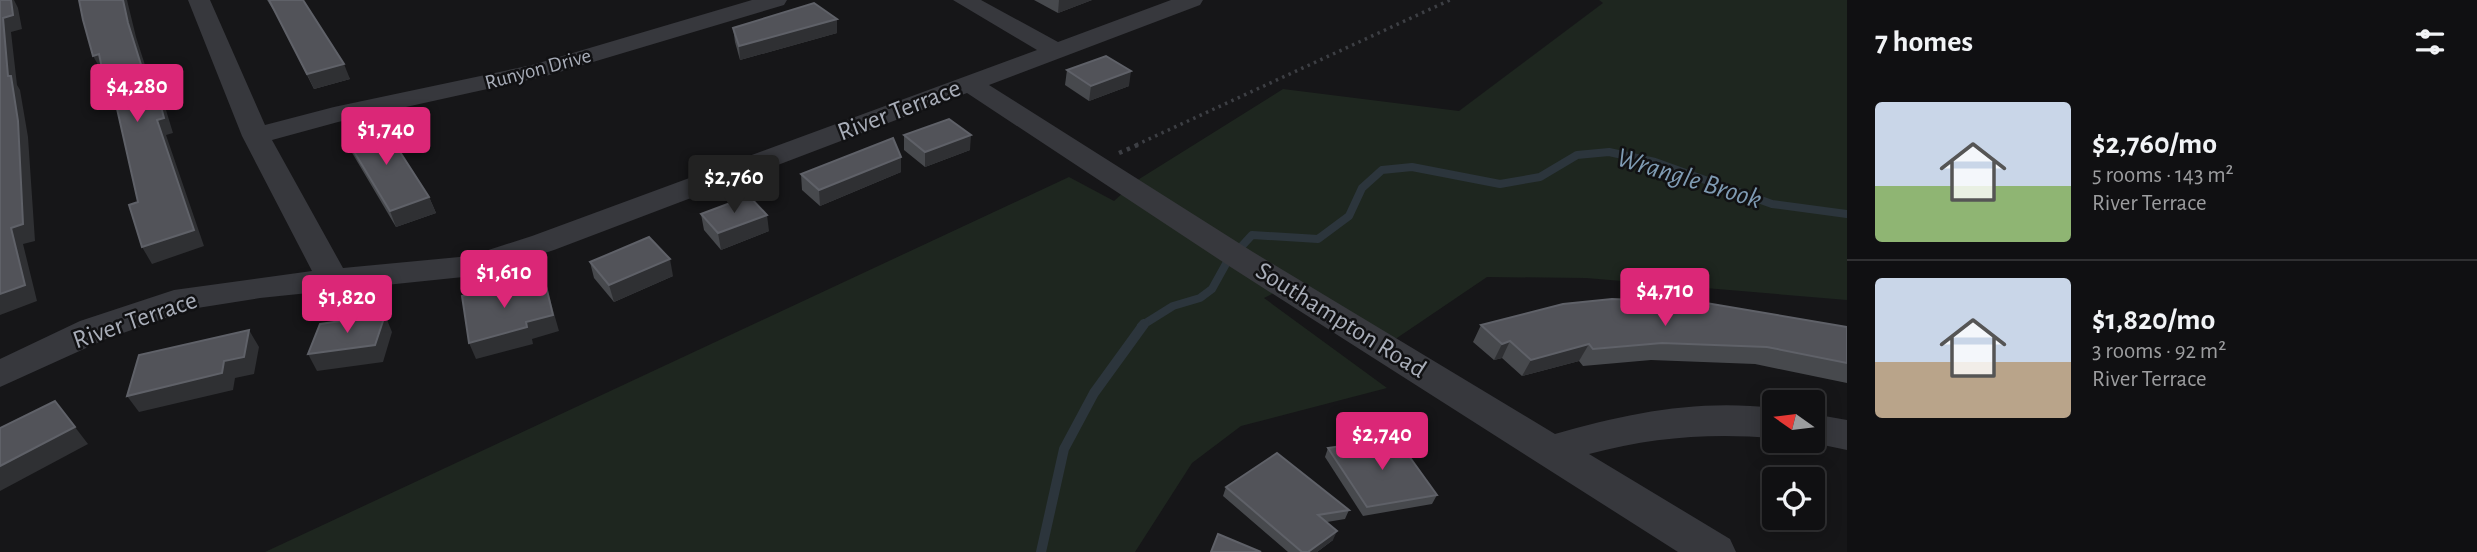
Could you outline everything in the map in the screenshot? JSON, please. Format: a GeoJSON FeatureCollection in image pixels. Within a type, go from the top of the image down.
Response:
{"type":"FeatureCollection","features":[{"type":"Feature","properties":{"kind":"street"},"geometry":{"type":"LineString","coordinates":[[199,0],[256,136],[334,282]]}},
{"type":"Feature","properties":{"kind":"street","name":"Runyon Drive"},"geometry":{"type":"LineString","coordinates":[[256,136],[334,115],[537,71],[695,14],[776,0]]}},
{"type":"Feature","properties":{"kind":"street"},"geometry":{"type":"LineString","coordinates":[[964,0],[1055,50]]}},
{"type":"Feature","properties":{"kind":"street","name":"River Terrace"},"geometry":{"type":"LineString","coordinates":[[0,374],[93,330],[186,298],[260,286],[334,282],[472,266],[543,243],[1192,0]]}},
{"type":"Feature","properties":{"kind":"street","name":"Southampton Road"},"geometry":{"type":"LineString","coordinates":[[970,83],[1241,259],[1552,450],[1691,546]]}},
{"type":"Feature","properties":{"kind":"street"},"geometry":{"type":"LineString","coordinates":[[1552,450],[1628,427],[1671,420],[1721,417],[1762,422]]}},
{"type":"Feature","properties":{"kind":"street"},"geometry":{"type":"LineString","coordinates":[[1825,431],[1847,435]]}},
{"type":"Feature","properties":{"kind":"path"},"geometry":{"type":"LineString","coordinates":[[1096,164],[1450,0]]}},
{"type":"Feature","properties":{"kind":"shaded area"},"geometry":{"type":"Polygon","coordinates":[[[1599,0],[1847,0],[1847,300],[1586,278],[1487,277],[1394,340],[1297,281],[1264,298],[1387,388],[1241,426],[1192,463],[1135,552],[265,552],[1069,177],[1114,201],[1136,181],[1283,89],[1459,111],[1603,3],[1599,0]]]}},
{"type":"Feature","properties":{"kind":"building"},"geometry":{"type":"Polygon","coordinates":[[[0,0],[11,0],[13,15],[3,18],[8,76],[11,76],[18,121],[23,224],[11,228],[25,285],[0,294],[0,0]]]}},
{"type":"Feature","properties":{"kind":"building"},"geometry":{"type":"Polygon","coordinates":[[[79,0],[123,0],[151,97],[158,95],[164,118],[157,120],[194,230],[142,247],[129,205],[138,202],[113,91],[107,92],[99,54],[93,56],[79,0]]]}},
{"type":"Feature","properties":{"kind":"building"},"geometry":{"type":"Polygon","coordinates":[[[269,0],[303,0],[344,64],[307,74],[269,0]]]}},
{"type":"Feature","properties":{"kind":"building"},"geometry":{"type":"Polygon","coordinates":[[[814,3],[837,19],[739,46],[733,28],[814,3]]]}},
{"type":"Feature","properties":{"kind":"building"},"geometry":{"type":"Polygon","coordinates":[[[1106,56],[1131,71],[1091,86],[1067,70],[1106,56]]]}},
{"type":"Feature","properties":{"kind":"building"},"geometry":{"type":"Polygon","coordinates":[[[949,119],[971,135],[925,152],[904,135],[949,119]]]}},
{"type":"Feature","properties":{"kind":"building"},"geometry":{"type":"Polygon","coordinates":[[[382,124],[429,197],[390,211],[344,135],[382,124]]]}},
{"type":"Feature","properties":{"kind":"building"},"geometry":{"type":"Polygon","coordinates":[[[893,138],[901,157],[819,190],[801,174],[893,138]]]}},
{"type":"Feature","properties":{"kind":"building"},"geometry":{"type":"Polygon","coordinates":[[[749,196],[767,215],[718,233],[701,214],[749,196]]]}},
{"type":"Feature","properties":{"kind":"building"},"geometry":{"type":"Polygon","coordinates":[[[649,237],[670,259],[609,285],[590,262],[649,237]]]}},
{"type":"Feature","properties":{"kind":"building"},"geometry":{"type":"Polygon","coordinates":[[[545,282],[553,315],[526,322],[527,327],[469,343],[462,296],[499,286],[500,293],[545,282]]]}},
{"type":"Feature","properties":{"kind":"building"},"geometry":{"type":"Polygon","coordinates":[[[1612,299],[1706,303],[1847,327],[1847,363],[1767,347],[1662,343],[1593,349],[1589,344],[1531,360],[1510,341],[1502,344],[1481,325],[1563,304],[1612,299]]]}},
{"type":"Feature","properties":{"kind":"building"},"geometry":{"type":"Polygon","coordinates":[[[385,315],[375,345],[308,354],[320,324],[385,315]]]}},
{"type":"Feature","properties":{"kind":"building"},"geometry":{"type":"Polygon","coordinates":[[[249,330],[244,357],[224,361],[222,373],[127,396],[139,355],[249,330]]]}},
{"type":"Feature","properties":{"kind":"building"},"geometry":{"type":"Polygon","coordinates":[[[55,401],[75,427],[0,466],[0,428],[55,401]]]}},
{"type":"Feature","properties":{"kind":"building"},"geometry":{"type":"Polygon","coordinates":[[[1396,438],[1437,495],[1367,507],[1328,448],[1396,438]]]}},
{"type":"Feature","properties":{"kind":"building"},"geometry":{"type":"Polygon","coordinates":[[[1277,453],[1349,510],[1318,515],[1337,531],[1308,552],[1302,552],[1226,487],[1277,453]]]}},
{"type":"Feature","properties":{"kind":"building"},"geometry":{"type":"Polygon","coordinates":[[[1218,534],[1261,552],[1211,552],[1218,534]]]}},
{"type":"Feature","properties":{"kind":"waterway","name":"Wrangle Brook"},"geometry":{"type":"LineString","coordinates":[[1241,247],[1252,235],[1318,239],[1349,216],[1362,188],[1382,170],[1412,167],[1500,184],[1540,177],[1577,155],[1609,152],[1655,162],[1772,204],[1847,214]]}},
{"type":"Feature","properties":{"kind":"waterway","name":"Wrangle Brook"},"geometry":{"type":"LineString","coordinates":[[1144,324],[1173,306],[1200,298],[1212,289],[1227,262]]}},
{"type":"Feature","properties":{"kind":"waterway","name":"Wrangle Brook"},"geometry":{"type":"LineString","coordinates":[[1041,552],[1064,449],[1094,393],[1144,324]]}}]}
